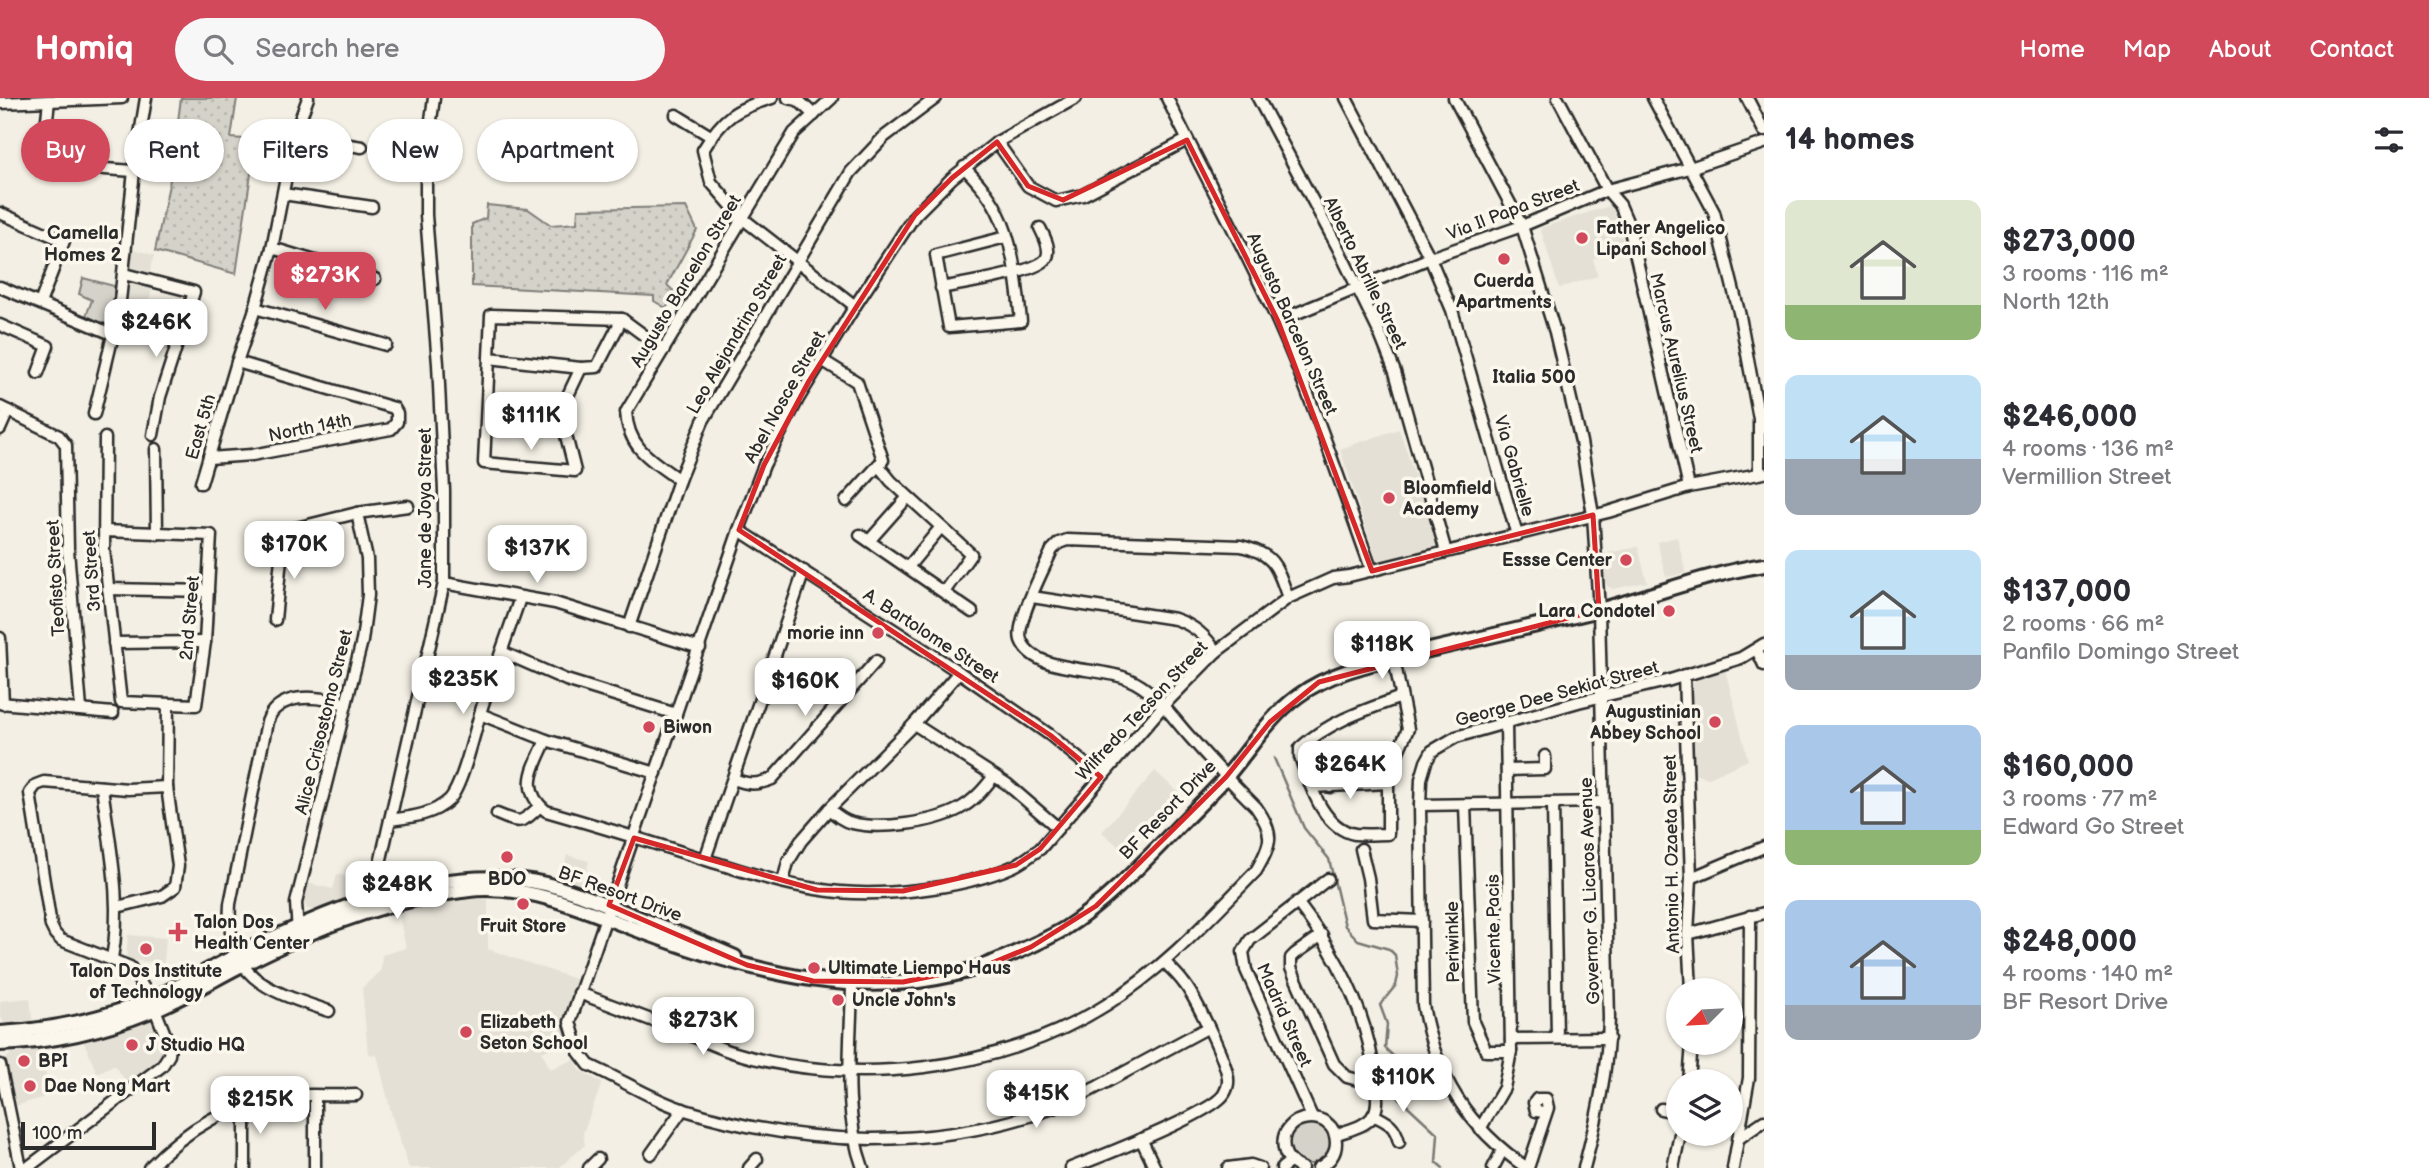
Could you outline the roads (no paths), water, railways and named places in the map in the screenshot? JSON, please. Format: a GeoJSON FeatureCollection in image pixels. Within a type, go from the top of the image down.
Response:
{"type":"FeatureCollection","features":[{"type":"Feature","properties":{"kind":"main road","name":"BF Resort Drive"},"geometry":{"type":"LineString","coordinates":[[0,1044],[67,1037],[97,1030],[298,932],[436,883],[472,879],[523,880],[579,894],[607,912],[730,954],[747,965],[813,981],[852,985],[903,982],[987,965],[1031,947],[1096,906],[1138,868],[1226,776],[1270,722],[1294,699],[1319,682],[1348,671],[1599,610],[1710,576],[1764,565]]}},
{"type":"Feature","properties":{"kind":"main road","name":"BF Resort Drive"},"geometry":{"type":"LineString","coordinates":[[0,1033],[73,1023],[153,1004]]}},
{"type":"Feature","properties":{"kind":"street"},"geometry":{"type":"LineString","coordinates":[[0,103],[122,98]]}},
{"type":"Feature","properties":{"kind":"street"},"geometry":{"type":"LineString","coordinates":[[143,119],[146,98]]}},
{"type":"Feature","properties":{"kind":"street","name":"East 5th"},"geometry":{"type":"LineString","coordinates":[[300,119],[308,98]]}},
{"type":"Feature","properties":{"kind":"street","name":"Jane de Joya Street"},"geometry":{"type":"LineString","coordinates":[[371,905],[444,583],[441,415],[426,215],[426,157],[434,98]]}},
{"type":"Feature","properties":{"kind":"street"},"geometry":{"type":"LineString","coordinates":[[772,98],[738,109],[712,137],[703,150],[711,181],[742,218],[855,306]]}},
{"type":"Feature","properties":{"kind":"street"},"geometry":{"type":"LineString","coordinates":[[788,98],[798,100],[814,115]]}},
{"type":"Feature","properties":{"kind":"street","name":"Augusto Barcelon Street"},"geometry":{"type":"LineString","coordinates":[[679,480],[652,460],[632,440],[626,412],[794,133],[832,98]]}},
{"type":"Feature","properties":{"kind":"street","name":"Leo Alejandrino Street"},"geometry":{"type":"LineString","coordinates":[[629,627],[679,480],[703,421],[851,172],[865,154],[884,137],[936,98]]}},
{"type":"Feature","properties":{"kind":"street","name":"Abel Nosce Street"},"geometry":{"type":"LineString","coordinates":[[1076,98],[997,142],[964,167],[915,215],[798,400],[764,466],[739,530],[570,1022],[579,1052],[589,1065],[683,1109],[766,1130],[855,1140],[933,1136],[1016,1120],[1059,1106],[1207,1028]]}},
{"type":"Feature","properties":{"kind":"street","name":"Augusto Barcelon Street"},"geometry":{"type":"LineString","coordinates":[[1167,98],[1278,321],[1306,389],[1372,571]]}},
{"type":"Feature","properties":{"kind":"street","name":"Alberto Abrille Street"},"geometry":{"type":"LineString","coordinates":[[1258,98],[1358,288],[1395,372],[1446,552]]}},
{"type":"Feature","properties":{"kind":"street","name":"Via Gabrielle"},"geometry":{"type":"LineString","coordinates":[[1346,98],[1430,258],[1452,310],[1517,536]]}},
{"type":"Feature","properties":{"kind":"street","name":"Governor G. Licaros Avenue"},"geometry":{"type":"LineString","coordinates":[[1454,98],[1522,226],[1566,372],[1593,515],[1599,610],[1609,1038],[1601,1099],[1584,1168]]}},
{"type":"Feature","properties":{"kind":"street","name":"Marcus Aurelius Street"},"geometry":{"type":"LineString","coordinates":[[1558,98],[1606,190],[1620,205],[1629,226],[1689,486]]}},
{"type":"Feature","properties":{"kind":"street"},"geometry":{"type":"LineString","coordinates":[[1653,98],[1714,212],[1740,316],[1759,419],[1761,473]]}},
{"type":"Feature","properties":{"kind":"street"},"geometry":{"type":"LineString","coordinates":[[1747,98],[1764,131]]}},
{"type":"Feature","properties":{"kind":"street"},"geometry":{"type":"LineString","coordinates":[[49,101],[42,163],[124,170]]}},
{"type":"Feature","properties":{"kind":"street"},"geometry":{"type":"LineString","coordinates":[[676,115],[712,137]]}},
{"type":"Feature","properties":{"kind":"street"},"geometry":{"type":"LineString","coordinates":[[997,142],[1028,186],[1056,201],[1083,195],[1187,140]]}},
{"type":"Feature","properties":{"kind":"street","name":"Via Il Papa Street"},"geometry":{"type":"LineString","coordinates":[[1278,321],[1430,258],[1522,226],[1606,190],[1690,168],[1764,144]]}},
{"type":"Feature","properties":{"kind":"street"},"geometry":{"type":"LineString","coordinates":[[353,146],[362,147]]}},
{"type":"Feature","properties":{"kind":"street"},"geometry":{"type":"LineString","coordinates":[[964,167],[993,203],[1006,237],[1016,273],[1021,321],[949,327],[936,255],[1006,237]]}},
{"type":"Feature","properties":{"kind":"street"},"geometry":{"type":"LineString","coordinates":[[93,414],[119,310],[134,182]]}},
{"type":"Feature","properties":{"kind":"street","name":"East 5th"},"geometry":{"type":"LineString","coordinates":[[201,483],[272,248],[285,182]]}},
{"type":"Feature","properties":{"kind":"street"},"geometry":{"type":"LineString","coordinates":[[283,194],[372,206]]}},
{"type":"Feature","properties":{"kind":"street"},"geometry":{"type":"LineString","coordinates":[[0,213],[64,241],[40,303]]}},
{"type":"Feature","properties":{"kind":"street"},"geometry":{"type":"LineString","coordinates":[[941,288],[1016,273],[1042,263],[1046,259],[1048,248],[1040,228]]}},
{"type":"Feature","properties":{"kind":"street"},"geometry":{"type":"LineString","coordinates":[[272,248],[375,279]]}},
{"type":"Feature","properties":{"kind":"street"},"geometry":{"type":"LineString","coordinates":[[124,274],[194,292],[160,397],[153,435]]}},
{"type":"Feature","properties":{"kind":"street"},"geometry":{"type":"LineString","coordinates":[[0,287],[112,334]]}},
{"type":"Feature","properties":{"kind":"street"},"geometry":{"type":"LineString","coordinates":[[255,308],[386,345]]}},
{"type":"Feature","properties":{"kind":"street"},"geometry":{"type":"LineString","coordinates":[[581,368],[560,412],[575,471],[485,464],[491,315],[622,319],[664,350]]}},
{"type":"Feature","properties":{"kind":"street"},"geometry":{"type":"LineString","coordinates":[[489,358],[593,368],[600,365],[622,319]]}},
{"type":"Feature","properties":{"kind":"street"},"geometry":{"type":"LineString","coordinates":[[0,325],[48,346],[38,373]]}},
{"type":"Feature","properties":{"kind":"street"},"geometry":{"type":"LineString","coordinates":[[822,360],[858,382],[883,460],[846,501]]}},
{"type":"Feature","properties":{"kind":"street","name":"North 14th"},"geometry":{"type":"LineString","coordinates":[[209,458],[252,455],[391,429],[397,422],[394,408],[237,362]]}},
{"type":"Feature","properties":{"kind":"street"},"geometry":{"type":"LineString","coordinates":[[488,407],[560,412]]}},
{"type":"Feature","properties":{"kind":"street"},"geometry":{"type":"LineString","coordinates":[[0,429],[4,409]]}},
{"type":"Feature","properties":{"kind":"street","name":"Teofisto Street"},"geometry":{"type":"LineString","coordinates":[[4,409],[59,436],[66,445],[68,550],[81,709]]}},
{"type":"Feature","properties":{"kind":"street","name":"3rd Street"},"geometry":{"type":"LineString","coordinates":[[105,438],[104,531],[121,702],[168,705]]}},
{"type":"Feature","properties":{"kind":"street"},"geometry":{"type":"LineString","coordinates":[[104,531],[158,534],[156,449]]}},
{"type":"Feature","properties":{"kind":"street"},"geometry":{"type":"LineString","coordinates":[[878,465],[908,497],[971,554],[944,592]]}},
{"type":"Feature","properties":{"kind":"street","name":"Wilfredo Tecson Street"},"geometry":{"type":"LineString","coordinates":[[540,806],[546,811],[634,838],[817,890],[861,893],[903,891],[988,876],[1016,865],[1040,849],[1163,706],[1216,652],[1288,598],[1333,578],[1517,536],[1689,486],[1761,473]]}},
{"type":"Feature","properties":{"kind":"street"},"geometry":{"type":"LineString","coordinates":[[908,497],[865,538],[972,611]]}},
{"type":"Feature","properties":{"kind":"street"},"geometry":{"type":"LineString","coordinates":[[275,620],[284,538],[288,530],[358,513],[408,506]]}},
{"type":"Feature","properties":{"kind":"street","name":"Alice Crisostomo Street"},"geometry":{"type":"LineString","coordinates":[[298,932],[298,897],[362,641],[369,595],[367,559],[358,513]]}},
{"type":"Feature","properties":{"kind":"street"},"geometry":{"type":"LineString","coordinates":[[908,567],[941,527]]}},
{"type":"Feature","properties":{"kind":"street","name":"A. Bartolome Street"},"geometry":{"type":"LineString","coordinates":[[739,530],[959,672],[1050,735],[1101,777]]}},
{"type":"Feature","properties":{"kind":"street","name":"2nd Street"},"geometry":{"type":"LineString","coordinates":[[158,534],[212,536],[198,703],[193,706],[168,705]]}},
{"type":"Feature","properties":{"kind":"street"},"geometry":{"type":"LineString","coordinates":[[579,993],[732,1052],[772,1062],[850,1072],[932,1066],[972,1059],[1064,1028],[1106,1005],[1166,962],[1256,871],[1271,837],[1268,823],[1256,807],[1151,691],[1126,677],[1041,660],[1029,653],[1020,638],[1020,625],[1052,550],[1067,540],[1241,547],[1256,550],[1269,557],[1277,567],[1288,598]]}},
{"type":"Feature","properties":{"kind":"street"},"geometry":{"type":"LineString","coordinates":[[705,859],[804,571]]}},
{"type":"Feature","properties":{"kind":"street"},"geometry":{"type":"LineString","coordinates":[[444,583],[555,603],[700,648]]}},
{"type":"Feature","properties":{"kind":"street"},"geometry":{"type":"LineString","coordinates":[[108,589],[208,591]]}},
{"type":"Feature","properties":{"kind":"street"},"geometry":{"type":"LineString","coordinates":[[1032,597],[1175,619],[1187,623],[1202,634],[1216,652]]}},
{"type":"Feature","properties":{"kind":"street"},"geometry":{"type":"LineString","coordinates":[[390,820],[419,816],[452,798],[520,598]]}},
{"type":"Feature","properties":{"kind":"street"},"geometry":{"type":"LineString","coordinates":[[0,638],[2,703],[113,713]]}},
{"type":"Feature","properties":{"kind":"street"},"geometry":{"type":"LineString","coordinates":[[114,643],[205,642]]}},
{"type":"Feature","properties":{"kind":"street"},"geometry":{"type":"LineString","coordinates":[[1760,647],[1764,665]]}},
{"type":"Feature","properties":{"kind":"street","name":"George Dee Sekiat Street"},"geometry":{"type":"LineString","coordinates":[[1528,1168],[1502,1151],[1458,1102],[1437,1059],[1429,1033],[1423,1005],[1420,805],[1421,779],[1432,751],[1456,737],[1684,675],[1741,658],[1760,647]]}},
{"type":"Feature","properties":{"kind":"street"},"geometry":{"type":"LineString","coordinates":[[502,652],[566,680],[676,714]]}},
{"type":"Feature","properties":{"kind":"street"},"geometry":{"type":"LineString","coordinates":[[1394,659],[1408,729],[1391,762],[1387,783],[1388,834],[1355,834],[1343,829],[1321,806],[1300,757],[1300,748],[1324,730],[1354,714],[1401,697]]}},
{"type":"Feature","properties":{"kind":"street"},"geometry":{"type":"LineString","coordinates":[[734,779],[757,785],[772,779],[876,661]]}},
{"type":"Feature","properties":{"kind":"street"},"geometry":{"type":"LineString","coordinates":[[783,882],[788,862],[801,841],[914,724],[959,672]]}},
{"type":"Feature","properties":{"kind":"street","name":"Antonio H. Ozaeta Street"},"geometry":{"type":"LineString","coordinates":[[1684,675],[1691,878],[1688,934],[1690,978]]}},
{"type":"Feature","properties":{"kind":"street"},"geometry":{"type":"LineString","coordinates":[[329,1011],[264,986],[240,960],[229,923],[230,904],[267,722],[274,709],[287,701],[321,699],[346,704]]}},
{"type":"Feature","properties":{"kind":"street"},"geometry":{"type":"LineString","coordinates":[[117,907],[162,897],[175,887],[177,866],[167,787],[168,705]]}},
{"type":"Feature","properties":{"kind":"street"},"geometry":{"type":"LineString","coordinates":[[480,713],[546,740],[656,773]]}},
{"type":"Feature","properties":{"kind":"street","name":"Vicente Pacis"},"geometry":{"type":"LineString","coordinates":[[1480,1129],[1504,1088],[1511,1051],[1506,722]]}},
{"type":"Feature","properties":{"kind":"street"},"geometry":{"type":"LineString","coordinates":[[914,724],[994,776],[1058,828]]}},
{"type":"Feature","properties":{"kind":"street"},"geometry":{"type":"LineString","coordinates":[[497,814],[517,822],[525,821],[540,806],[531,794],[530,778],[546,740]]}},
{"type":"Feature","properties":{"kind":"street"},"geometry":{"type":"LineString","coordinates":[[1330,787],[1336,775],[1346,766],[1375,751],[1397,751]]}},
{"type":"Feature","properties":{"kind":"street"},"geometry":{"type":"LineString","coordinates":[[1507,770],[1545,769],[1545,755]]}},
{"type":"Feature","properties":{"kind":"street"},"geometry":{"type":"LineString","coordinates":[[829,809],[850,823],[906,824],[958,810],[977,798],[994,776]]}},
{"type":"Feature","properties":{"kind":"street"},"geometry":{"type":"LineString","coordinates":[[27,1168],[162,1066],[169,1055],[170,1047],[153,1004],[130,967],[61,940],[55,934],[51,926],[30,793],[36,785],[44,782],[128,789],[167,787]]}},
{"type":"Feature","properties":{"kind":"street"},"geometry":{"type":"LineString","coordinates":[[1312,788],[1387,783]]}},
{"type":"Feature","properties":{"kind":"street"},"geometry":{"type":"LineString","coordinates":[[102,787],[117,907],[116,940],[112,958]]}},
{"type":"Feature","properties":{"kind":"street"},"geometry":{"type":"LineString","coordinates":[[1420,805],[1603,802]]}},
{"type":"Feature","properties":{"kind":"street"},"geometry":{"type":"LineString","coordinates":[[1553,803],[1557,1037]]}},
{"type":"Feature","properties":{"kind":"street","name":"Periwinkle"},"geometry":{"type":"LineString","coordinates":[[1465,805],[1469,985],[1473,1022],[1486,1051],[1511,1051]]}},
{"type":"Feature","properties":{"kind":"street"},"geometry":{"type":"LineString","coordinates":[[1691,878],[1764,847]]}},
{"type":"Feature","properties":{"kind":"street"},"geometry":{"type":"LineString","coordinates":[[1361,849],[1373,919],[1422,921]]}},
{"type":"Feature","properties":{"kind":"street","name":"Madrid Street"},"geometry":{"type":"LineString","coordinates":[[1312,1117],[1243,960],[1243,953],[1250,940],[1328,879]]}},
{"type":"Feature","properties":{"kind":"street"},"geometry":{"type":"LineString","coordinates":[[1297,902],[1330,947],[1356,999],[1369,1045],[1376,1085],[1377,1103],[1373,1115],[1364,1124],[1335,1135]]}},
{"type":"Feature","properties":{"kind":"street"},"geometry":{"type":"LineString","coordinates":[[1688,934],[1764,914]]}},
{"type":"Feature","properties":{"kind":"street"},"geometry":{"type":"LineString","coordinates":[[1743,1118],[1749,1079],[1750,916]]}},
{"type":"Feature","properties":{"kind":"street"},"geometry":{"type":"LineString","coordinates":[[1322,935],[1295,954],[1291,968],[1340,1072],[1347,1077],[1376,1085]]}},
{"type":"Feature","properties":{"kind":"street"},"geometry":{"type":"LineString","coordinates":[[1079,1167],[1217,1102],[1227,1086],[1228,1076],[1207,1028],[1185,984],[1166,962]]}},
{"type":"Feature","properties":{"kind":"street"},"geometry":{"type":"LineString","coordinates":[[852,985],[850,1072],[855,1140],[863,1168]]}},
{"type":"Feature","properties":{"kind":"street"},"geometry":{"type":"LineString","coordinates":[[1511,1039],[1609,1038]]}},
{"type":"Feature","properties":{"kind":"street"},"geometry":{"type":"LineString","coordinates":[[0,1065],[5,1113],[21,1168]]}},
{"type":"Feature","properties":{"kind":"street"},"geometry":{"type":"LineString","coordinates":[[149,1168],[170,1146],[203,1123],[245,1104],[285,1096],[356,1095]]}},
{"type":"Feature","properties":{"kind":"street"},"geometry":{"type":"LineString","coordinates":[[315,1097],[315,1168]]}},
{"type":"Feature","properties":{"kind":"street"},"geometry":{"type":"LineString","coordinates":[[245,1104],[245,1168]]}},
{"type":"Feature","properties":{"kind":"street"},"geometry":{"type":"LineString","coordinates":[[651,1154],[683,1109]]}},
{"type":"Feature","properties":{"kind":"street"},"geometry":{"type":"LineString","coordinates":[[1661,1110],[1666,1111]]}},
{"type":"Feature","properties":{"kind":"street"},"geometry":{"type":"LineString","coordinates":[[1528,1168],[1545,1112]]}},
{"type":"Feature","properties":{"kind":"street"},"geometry":{"type":"LineString","coordinates":[[1373,1115],[1390,1123],[1396,1130],[1399,1142]]}},
{"type":"Feature","properties":{"kind":"street"},"geometry":{"type":"LineString","coordinates":[[1302,1168],[1286,1165],[1283,1145],[1288,1128],[1303,1118],[1312,1117],[1326,1122],[1335,1135],[1334,1154],[1319,1168]]}},
{"type":"Feature","properties":{"kind":"street"},"geometry":{"type":"LineString","coordinates":[[1743,1136],[1764,1121]]}},
{"type":"Feature","properties":{"kind":"street"},"geometry":{"type":"LineString","coordinates":[[1141,1139],[1155,1168]]}},
{"type":"Feature","properties":{"kind":"street"},"geometry":{"type":"LineString","coordinates":[[1673,1168],[1678,1146]]}},
{"type":"Feature","properties":{"kind":"street"},"geometry":{"type":"LineString","coordinates":[[1733,1168],[1738,1146]]}},
{"type":"Feature","properties":{"kind":"street"},"geometry":{"type":"LineString","coordinates":[[1493,1168],[1502,1151]]}},
{"type":"Feature","properties":{"kind":"street"},"geometry":{"type":"LineString","coordinates":[[589,1168],[598,1159]]}},
{"type":"Feature","properties":{"kind":"street"},"geometry":{"type":"LineString","coordinates":[[749,1168],[757,1159]]}},
{"type":"Feature","properties":{"kind":"street"},"geometry":{"type":"LineString","coordinates":[[1228,1168],[1260,1168]]}},
{"type":"Feature","properties":{"kind":"waterway"},"geometry":{"type":"LineString","coordinates":[[1274,758],[1304,828],[1329,859],[1345,926],[1358,940],[1389,949],[1395,955],[1398,976],[1396,985],[1380,1005],[1387,1024],[1385,1048],[1403,1069],[1405,1079],[1397,1096],[1438,1134],[1436,1162],[1443,1168]]}},
{"type":"Feature","properties":{"kind":"place","name":"Father Angelico Lipani School"},"geometry":{"type":"Point","coordinates":[1582,238]}},
{"type":"Feature","properties":{"kind":"place","name":"Cuerda Apartments"},"geometry":{"type":"Point","coordinates":[1504,259]}},
{"type":"Feature","properties":{"kind":"place","name":"Bloomfield Academy"},"geometry":{"type":"Point","coordinates":[1389,498]}},
{"type":"Feature","properties":{"kind":"place","name":"Essse Center"},"geometry":{"type":"Point","coordinates":[1626,560]}},
{"type":"Feature","properties":{"kind":"place","name":"Lara Condotel"},"geometry":{"type":"Point","coordinates":[1669,611]}},
{"type":"Feature","properties":{"kind":"place","name":"morie inn"},"geometry":{"type":"Point","coordinates":[878,633]}},
{"type":"Feature","properties":{"kind":"place","name":"Augustinian Abbey School"},"geometry":{"type":"Point","coordinates":[1715,722]}},
{"type":"Feature","properties":{"kind":"place","name":"Biwon"},"geometry":{"type":"Point","coordinates":[649,727]}},
{"type":"Feature","properties":{"kind":"place","name":"BDO"},"geometry":{"type":"Point","coordinates":[507,857]}},
{"type":"Feature","properties":{"kind":"place","name":"Fruit Store"},"geometry":{"type":"Point","coordinates":[523,904]}},
{"type":"Feature","properties":{"kind":"place","name":"Talon Dos Health Center"},"geometry":{"type":"Point","coordinates":[178,932]}},
{"type":"Feature","properties":{"kind":"place","name":"Talon Dos Institute of Technology"},"geometry":{"type":"Point","coordinates":[146,949]}},
{"type":"Feature","properties":{"kind":"place","name":"Ultimate Liempo Haus"},"geometry":{"type":"Point","coordinates":[814,968]}},
{"type":"Feature","properties":{"kind":"place","name":"Uncle John's"},"geometry":{"type":"Point","coordinates":[838,1000]}},
{"type":"Feature","properties":{"kind":"place","name":"Elizabeth Seton School"},"geometry":{"type":"Point","coordinates":[466,1032]}},
{"type":"Feature","properties":{"kind":"place","name":"J Studio HQ"},"geometry":{"type":"Point","coordinates":[132,1045]}},
{"type":"Feature","properties":{"kind":"place","name":"BPI"},"geometry":{"type":"Point","coordinates":[24,1061]}},
{"type":"Feature","properties":{"kind":"place","name":"Dae Nong Mart"},"geometry":{"type":"Point","coordinates":[30,1086]}},
{"type":"Feature","properties":{"kind":"district","name":"Camella Homes 2"},"geometry":{"type":"Point","coordinates":[83,244]}},
{"type":"Feature","properties":{"kind":"district","name":"Italia 500"},"geometry":{"type":"Point","coordinates":[1534,377]}}]}
